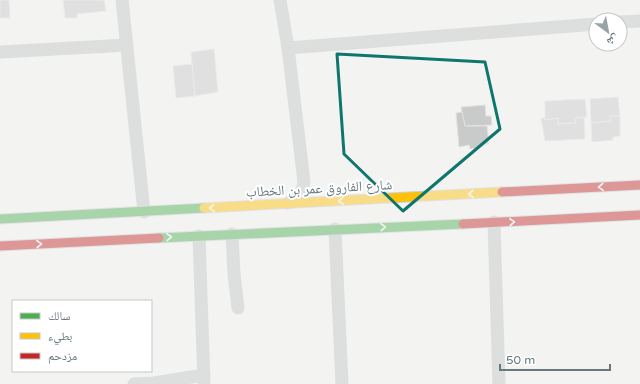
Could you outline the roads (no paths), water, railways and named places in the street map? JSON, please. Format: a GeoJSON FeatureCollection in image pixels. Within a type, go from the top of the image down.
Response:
{"type":"FeatureCollection","features":[{"type":"Feature","properties":{"kind":"main road","name":"شارع الفاروق عمر بن الخطاب"},"geometry":{"type":"LineString","coordinates":[[0,219],[287,207],[640,185]]}},
{"type":"Feature","properties":{"kind":"main road"},"geometry":{"type":"LineString","coordinates":[[0,246],[232,234],[286,228],[335,229],[640,216]]}},
{"type":"Feature","properties":{"kind":"street"},"geometry":{"type":"LineString","coordinates":[[122,0],[144,212]]}},
{"type":"Feature","properties":{"kind":"street"},"geometry":{"type":"LineString","coordinates":[[280,0],[288,48],[304,182],[303,190],[300,196],[287,207]]}},
{"type":"Feature","properties":{"kind":"street"},"geometry":{"type":"LineString","coordinates":[[628,22],[640,21]]}},
{"type":"Feature","properties":{"kind":"street"},"geometry":{"type":"LineString","coordinates":[[288,48],[588,25]]}},
{"type":"Feature","properties":{"kind":"street"},"geometry":{"type":"LineString","coordinates":[[0,52],[127,46]]}},
{"type":"Feature","properties":{"kind":"street"},"geometry":{"type":"LineString","coordinates":[[494,222],[498,384]]}},
{"type":"Feature","properties":{"kind":"street"},"geometry":{"type":"LineString","coordinates":[[335,229],[342,384]]}},
{"type":"Feature","properties":{"kind":"street"},"geometry":{"type":"LineString","coordinates":[[232,234],[234,274],[238,308]]}},
{"type":"Feature","properties":{"kind":"street"},"geometry":{"type":"LineString","coordinates":[[134,384],[204,380],[198,236]]}}]}
